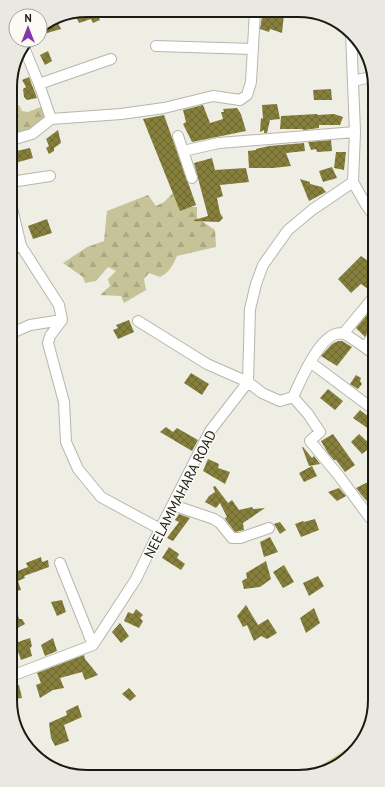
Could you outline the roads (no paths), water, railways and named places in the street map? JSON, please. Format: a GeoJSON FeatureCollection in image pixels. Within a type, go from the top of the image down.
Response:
{"type":"FeatureCollection","features":[{"type":"Feature","properties":{"kind":"street"},"geometry":{"type":"LineString","coordinates":[[17,138],[32,134],[51,119],[121,114],[164,108],[213,96],[240,100],[247,95],[251,82],[255,17]]}},
{"type":"Feature","properties":{"kind":"street"},"geometry":{"type":"LineString","coordinates":[[351,42],[355,132],[353,182],[368,208]]}},
{"type":"Feature","properties":{"kind":"street"},"geometry":{"type":"LineString","coordinates":[[156,46],[253,49]]}},
{"type":"Feature","properties":{"kind":"street"},"geometry":{"type":"LineString","coordinates":[[352,51],[357,50]]}},
{"type":"Feature","properties":{"kind":"street"},"geometry":{"type":"LineString","coordinates":[[26,53],[51,119]]}},
{"type":"Feature","properties":{"kind":"street"},"geometry":{"type":"LineString","coordinates":[[39,84],[111,59]]}},
{"type":"Feature","properties":{"kind":"street"},"geometry":{"type":"LineString","coordinates":[[353,81],[367,78]]}},
{"type":"Feature","properties":{"kind":"street"},"geometry":{"type":"LineString","coordinates":[[183,151],[219,143],[355,132]]}},
{"type":"Feature","properties":{"kind":"street"},"geometry":{"type":"LineString","coordinates":[[178,136],[192,178]]}},
{"type":"Feature","properties":{"kind":"street"},"geometry":{"type":"LineString","coordinates":[[17,181],[50,176]]}},
{"type":"Feature","properties":{"kind":"street"},"geometry":{"type":"LineString","coordinates":[[248,382],[250,309],[256,284],[263,265],[288,230],[312,210],[353,182]]}},
{"type":"Feature","properties":{"kind":"street"},"geometry":{"type":"LineString","coordinates":[[17,249],[59,305],[62,320],[50,336],[48,343],[64,402],[66,442],[78,469],[101,497],[160,529]]}},
{"type":"Feature","properties":{"kind":"street"},"geometry":{"type":"LineString","coordinates":[[343,334],[368,304]]}},
{"type":"Feature","properties":{"kind":"street"},"geometry":{"type":"LineString","coordinates":[[17,331],[30,325],[62,320]]}},
{"type":"Feature","properties":{"kind":"street"},"geometry":{"type":"LineString","coordinates":[[138,321],[207,364],[248,382],[262,393],[280,400],[293,397]]}},
{"type":"Feature","properties":{"kind":"street"},"geometry":{"type":"LineString","coordinates":[[293,397],[310,362],[328,338],[333,335],[343,334],[368,349]]}},
{"type":"Feature","properties":{"kind":"street"},"geometry":{"type":"LineString","coordinates":[[310,362],[368,405]]}},
{"type":"Feature","properties":{"kind":"street","name":"NEELAMMAHARA ROAD"},"geometry":{"type":"LineString","coordinates":[[93,645],[136,579],[210,431],[248,382]]}},
{"type":"Feature","properties":{"kind":"street"},"geometry":{"type":"LineString","coordinates":[[293,397],[308,414],[320,432],[310,441],[339,476],[368,515]]}},
{"type":"Feature","properties":{"kind":"street"},"geometry":{"type":"LineString","coordinates":[[173,505],[214,519],[220,523],[232,538],[240,538],[269,528]]}},
{"type":"Feature","properties":{"kind":"street"},"geometry":{"type":"LineString","coordinates":[[17,671],[93,645],[60,563]]}}]}
